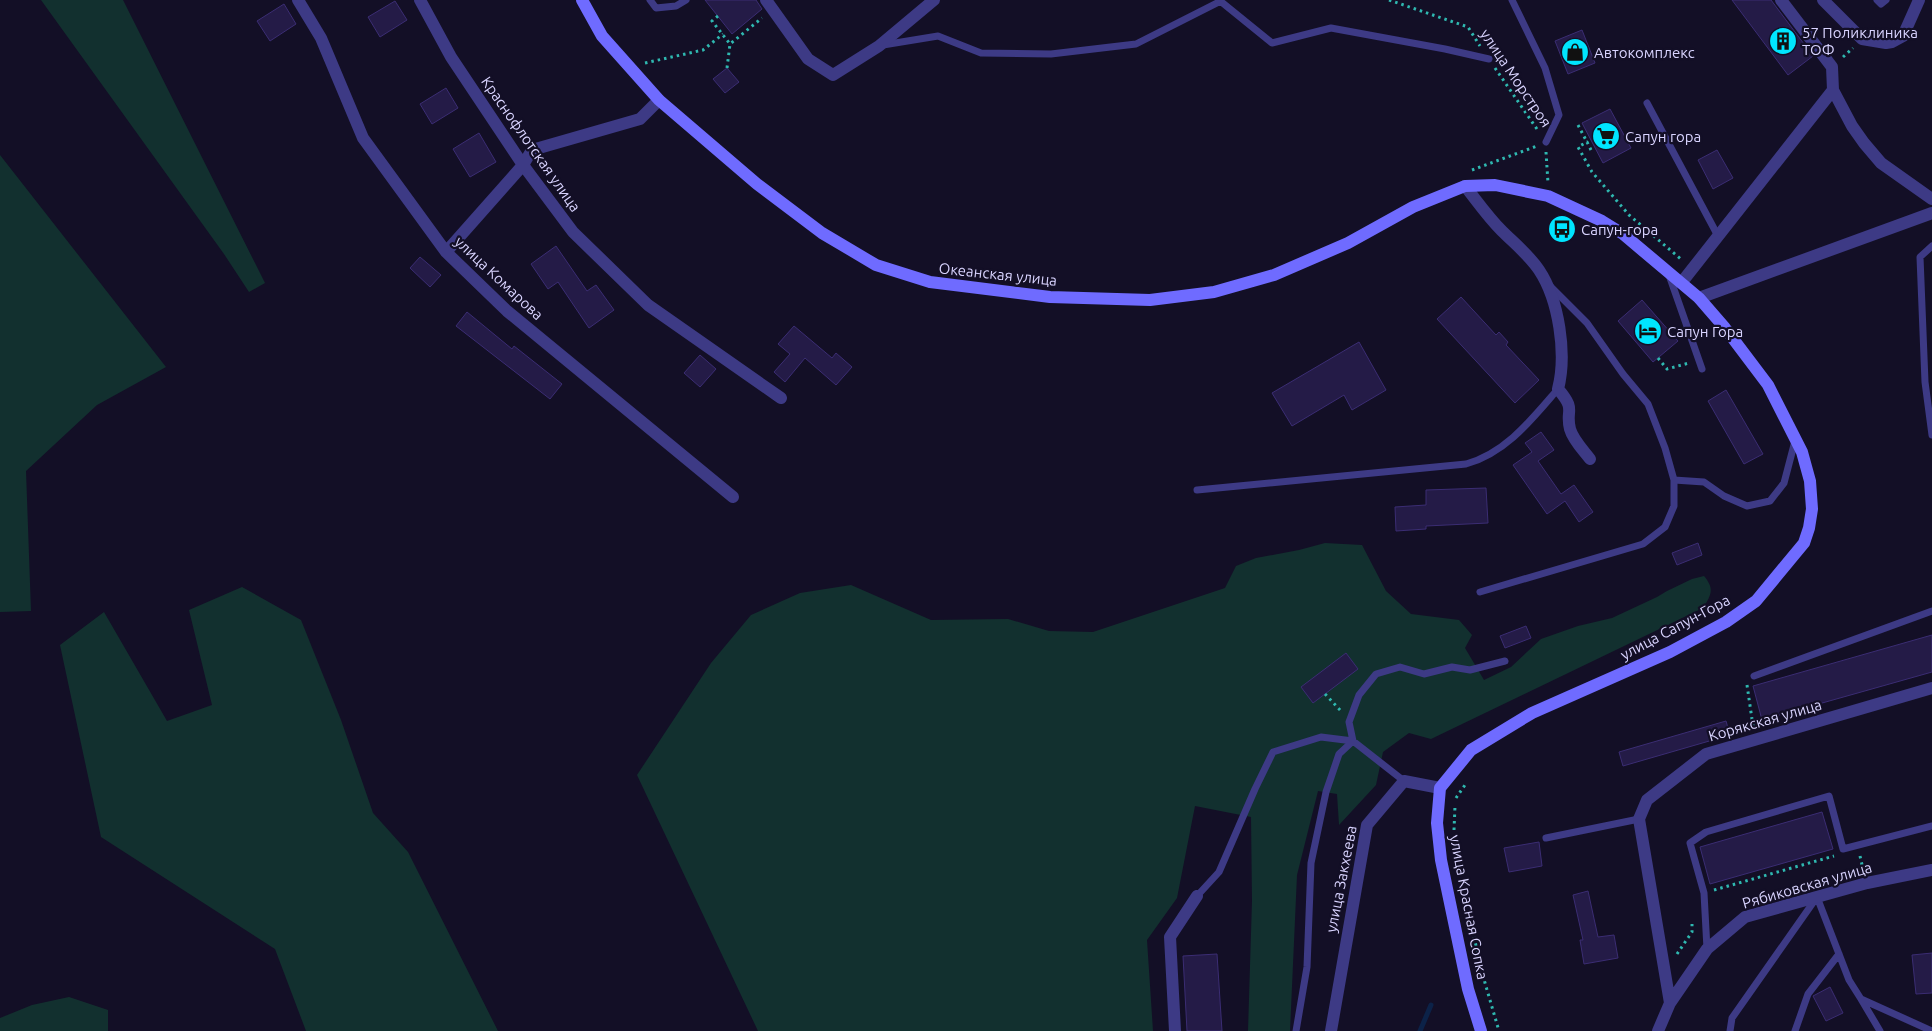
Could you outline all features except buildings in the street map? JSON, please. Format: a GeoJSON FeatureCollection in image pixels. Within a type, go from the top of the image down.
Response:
{"type":"FeatureCollection","features":[{"type":"Feature","properties":{"kind":"main road","name":"Океанская улица"},"geometry":{"type":"LineString","coordinates":[[582,0],[602,36],[659,100],[758,184],[822,233],[876,265],[930,282],[1050,297],[1150,300],[1214,292],[1274,275],[1348,243],[1413,207],[1465,186],[1495,186]]}},
{"type":"Feature","properties":{"kind":"main road","name":"улица Сапун-Гора"},"geometry":{"type":"LineString","coordinates":[[1440,788],[1471,750],[1532,713],[1670,652],[1726,622],[1756,601],[1804,543],[1812,509],[1810,481],[1802,452],[1768,385],[1725,328],[1699,298],[1623,234],[1602,221],[1548,196],[1495,186]]}},
{"type":"Feature","properties":{"kind":"main road","name":"улица Красная Сопка"},"geometry":{"type":"LineString","coordinates":[[1440,788],[1437,823],[1441,860],[1468,989],[1481,1031]]}},
{"type":"Feature","properties":{"kind":"street","name":"улица Комарова"},"geometry":{"type":"LineString","coordinates":[[298,0],[321,38],[363,138],[446,252],[507,311],[733,497]]}},
{"type":"Feature","properties":{"kind":"street","name":"Краснофлотская улица"},"geometry":{"type":"LineString","coordinates":[[420,0],[451,57],[523,165],[573,232],[648,305],[781,398]]}},
{"type":"Feature","properties":{"kind":"street"},"geometry":{"type":"LineString","coordinates":[[769,5],[808,59],[833,75],[879,46],[934,0]]}},
{"type":"Feature","properties":{"kind":"street"},"geometry":{"type":"LineString","coordinates":[[1781,0],[1832,67],[1834,90],[1852,126],[1881,163],[1932,199]]}},
{"type":"Feature","properties":{"kind":"street"},"geometry":{"type":"LineString","coordinates":[[1823,0],[1862,39],[1886,43],[1898,39],[1906,30],[1919,0]]}},
{"type":"Feature","properties":{"kind":"street"},"geometry":{"type":"LineString","coordinates":[[1682,282],[1834,90]]}},
{"type":"Feature","properties":{"kind":"street"},"geometry":{"type":"LineString","coordinates":[[446,252],[523,165],[532,150],[640,119],[659,100]]}},
{"type":"Feature","properties":{"kind":"street"},"geometry":{"type":"LineString","coordinates":[[1465,186],[1490,217],[1535,265],[1545,280],[1554,307],[1560,339],[1562,368],[1558,389],[1570,406],[1572,433],[1590,459]]}},
{"type":"Feature","properties":{"kind":"street"},"geometry":{"type":"LineString","coordinates":[[1699,298],[1932,213]]}},
{"type":"Feature","properties":{"kind":"street","name":"Корякская улица"},"geometry":{"type":"LineString","coordinates":[[1639,819],[1647,800],[1706,754],[1932,688]]}},
{"type":"Feature","properties":{"kind":"street"},"geometry":{"type":"LineString","coordinates":[[1404,781],[1440,788]]}},
{"type":"Feature","properties":{"kind":"street","name":"улица Закхеева"},"geometry":{"type":"LineString","coordinates":[[1331,1031],[1367,824],[1404,781]]}},
{"type":"Feature","properties":{"kind":"street"},"geometry":{"type":"LineString","coordinates":[[1639,819],[1670,1003]]}},
{"type":"Feature","properties":{"kind":"street","name":"Рябиковская улица"},"geometry":{"type":"LineString","coordinates":[[1658,1031],[1670,1003],[1707,949],[1745,916],[1867,883],[1932,870]]}},
{"type":"Feature","properties":{"kind":"street"},"geometry":{"type":"LineString","coordinates":[[1175,1031],[1170,937],[1197,896]]}},
{"type":"Feature","properties":{"kind":"lane"},"geometry":{"type":"LineString","coordinates":[[650,0],[656,8],[676,6],[686,0]]}},
{"type":"Feature","properties":{"kind":"lane"},"geometry":{"type":"LineString","coordinates":[[1512,0],[1545,68],[1559,115],[1546,142]]}},
{"type":"Feature","properties":{"kind":"lane"},"geometry":{"type":"LineString","coordinates":[[1877,0],[1880,4],[1886,0]]}},
{"type":"Feature","properties":{"kind":"lane"},"geometry":{"type":"LineString","coordinates":[[879,46],[938,36],[981,54],[1051,54],[1136,44],[1220,1],[1272,43],[1331,28],[1445,49],[1489,60]]}},
{"type":"Feature","properties":{"kind":"lane"},"geometry":{"type":"LineString","coordinates":[[1647,103],[1718,236]]}},
{"type":"Feature","properties":{"kind":"lane"},"geometry":{"type":"LineString","coordinates":[[1932,246],[1920,257],[1925,382],[1932,435]]}},
{"type":"Feature","properties":{"kind":"lane"},"geometry":{"type":"LineString","coordinates":[[1667,270],[1702,369]]}},
{"type":"Feature","properties":{"kind":"lane"},"geometry":{"type":"LineString","coordinates":[[1480,592],[1643,544],[1664,527],[1674,506],[1674,480],[1665,448],[1648,404],[1623,374],[1587,322],[1545,280]]}},
{"type":"Feature","properties":{"kind":"lane"},"geometry":{"type":"LineString","coordinates":[[1197,490],[1466,464],[1487,457],[1499,449],[1536,414],[1558,389]]}},
{"type":"Feature","properties":{"kind":"lane"},"geometry":{"type":"LineString","coordinates":[[1674,480],[1704,482],[1724,496],[1747,506],[1770,501],[1784,483],[1795,438]]}},
{"type":"Feature","properties":{"kind":"lane"},"geometry":{"type":"LineString","coordinates":[[1754,676],[1932,611]]}},
{"type":"Feature","properties":{"kind":"lane"},"geometry":{"type":"LineString","coordinates":[[1353,741],[1349,722],[1359,695],[1376,674],[1400,667],[1424,674],[1452,667],[1470,670],[1505,661]]}},
{"type":"Feature","properties":{"kind":"lane"},"geometry":{"type":"LineString","coordinates":[[1197,896],[1219,872],[1273,752],[1321,737],[1353,741],[1404,781]]}},
{"type":"Feature","properties":{"kind":"lane"},"geometry":{"type":"LineString","coordinates":[[1296,1031],[1307,967],[1311,863],[1326,792],[1339,754],[1353,741]]}},
{"type":"Feature","properties":{"kind":"lane"},"geometry":{"type":"LineString","coordinates":[[1707,949],[1704,892],[1690,843],[1706,832],[1829,796],[1843,849],[1932,826]]}},
{"type":"Feature","properties":{"kind":"lane"},"geometry":{"type":"LineString","coordinates":[[1546,838],[1639,819]]}},
{"type":"Feature","properties":{"kind":"lane"},"geometry":{"type":"LineString","coordinates":[[1817,897],[1849,980],[1880,1031]]}},
{"type":"Feature","properties":{"kind":"lane"},"geometry":{"type":"LineString","coordinates":[[1730,1031],[1732,1018],[1817,897]]}},
{"type":"Feature","properties":{"kind":"lane"},"geometry":{"type":"LineString","coordinates":[[1795,1031],[1808,994],[1839,954]]}},
{"type":"Feature","properties":{"kind":"lane"},"geometry":{"type":"LineString","coordinates":[[1861,999],[1932,1031]]}},
{"type":"Feature","properties":{"kind":"path","name":"улица Морстроя"},"geometry":{"type":"LineString","coordinates":[[1389,0],[1468,27],[1546,142],[1548,196]]}},
{"type":"Feature","properties":{"kind":"path"},"geometry":{"type":"LineString","coordinates":[[726,68],[730,44],[769,5]]}},
{"type":"Feature","properties":{"kind":"path"},"geometry":{"type":"LineString","coordinates":[[718,16],[712,22],[730,44]]}},
{"type":"Feature","properties":{"kind":"path"},"geometry":{"type":"LineString","coordinates":[[644,64],[703,50],[723,34]]}},
{"type":"Feature","properties":{"kind":"path"},"geometry":{"type":"LineString","coordinates":[[1832,67],[1862,39]]}},
{"type":"Feature","properties":{"kind":"path"},"geometry":{"type":"LineString","coordinates":[[1578,125],[1592,150]]}},
{"type":"Feature","properties":{"kind":"path"},"geometry":{"type":"LineString","coordinates":[[1469,171],[1546,142]]}},
{"type":"Feature","properties":{"kind":"path"},"geometry":{"type":"LineString","coordinates":[[1587,142],[1578,147],[1592,172],[1629,215],[1692,269]]}},
{"type":"Feature","properties":{"kind":"path"},"geometry":{"type":"LineString","coordinates":[[1658,358],[1667,369],[1685,364]]}},
{"type":"Feature","properties":{"kind":"path"},"geometry":{"type":"LineString","coordinates":[[1754,676],[1747,681],[1755,740]]}},
{"type":"Feature","properties":{"kind":"path"},"geometry":{"type":"LineString","coordinates":[[1325,694],[1349,722]]}},
{"type":"Feature","properties":{"kind":"path"},"geometry":{"type":"LineString","coordinates":[[1454,836],[1456,796],[1466,782]]}},
{"type":"Feature","properties":{"kind":"path"},"geometry":{"type":"LineString","coordinates":[[1857,845],[1867,883]]}},
{"type":"Feature","properties":{"kind":"path"},"geometry":{"type":"LineString","coordinates":[[1704,892],[1839,855],[1843,849]]}},
{"type":"Feature","properties":{"kind":"path"},"geometry":{"type":"LineString","coordinates":[[1665,973],[1692,932],[1693,923]]}},
{"type":"Feature","properties":{"kind":"path"},"geometry":{"type":"LineString","coordinates":[[1472,928],[1484,983],[1499,1031]]}},
{"type":"Feature","properties":{"kind":"green space"},"geometry":{"type":"Polygon","coordinates":[[[41,0],[123,0],[265,283],[249,292],[224,254],[41,0]]]}},
{"type":"Feature","properties":{"kind":"green space"},"geometry":{"type":"Polygon","coordinates":[[[0,155],[166,367],[97,405],[26,471],[31,611],[0,612],[0,155]]]}},
{"type":"Feature","properties":{"kind":"green space"},"geometry":{"type":"Polygon","coordinates":[[[1325,543],[1362,545],[1386,591],[1411,614],[1459,620],[1472,635],[1465,648],[1484,680],[1511,667],[1541,639],[1578,626],[1612,618],[1692,579],[1704,576],[1710,585],[1711,592],[1703,608],[1431,739],[1409,733],[1383,752],[1376,785],[1339,825],[1337,794],[1318,791],[1297,875],[1290,1031],[1248,1031],[1252,901],[1251,817],[1195,806],[1177,898],[1147,940],[1153,1031],[758,1031],[637,775],[711,663],[751,615],[800,593],[851,585],[931,620],[1008,619],[1049,631],[1093,632],[1225,588],[1236,566],[1256,558],[1325,543]]]}},
{"type":"Feature","properties":{"kind":"green space"},"geometry":{"type":"Polygon","coordinates":[[[242,587],[301,620],[341,720],[373,813],[408,852],[498,1031],[306,1031],[275,949],[101,837],[60,645],[104,612],[167,721],[212,705],[189,610],[242,587]]]}},
{"type":"Feature","properties":{"kind":"green space"},"geometry":{"type":"Polygon","coordinates":[[[69,997],[108,1010],[108,1031],[0,1031],[0,1018],[32,1005],[69,997]]]}},
{"type":"Feature","properties":{"kind":"waterway"},"geometry":{"type":"LineString","coordinates":[[1420,1031],[1431,1005]]}},
{"type":"Feature","properties":{"kind":"place","name":"57 Поликлиника ТОФ"},"geometry":{"type":"Point","coordinates":[1783,41]}},
{"type":"Feature","properties":{"kind":"place","name":"Автокомплекс"},"geometry":{"type":"Point","coordinates":[1575,52]}},
{"type":"Feature","properties":{"kind":"place","name":"Сапун гора"},"geometry":{"type":"Point","coordinates":[1606,136]}},
{"type":"Feature","properties":{"kind":"place","name":"Сапун-гора"},"geometry":{"type":"Point","coordinates":[1562,229]}},
{"type":"Feature","properties":{"kind":"place","name":"Сапун Гора"},"geometry":{"type":"Point","coordinates":[1648,331]}}]}
